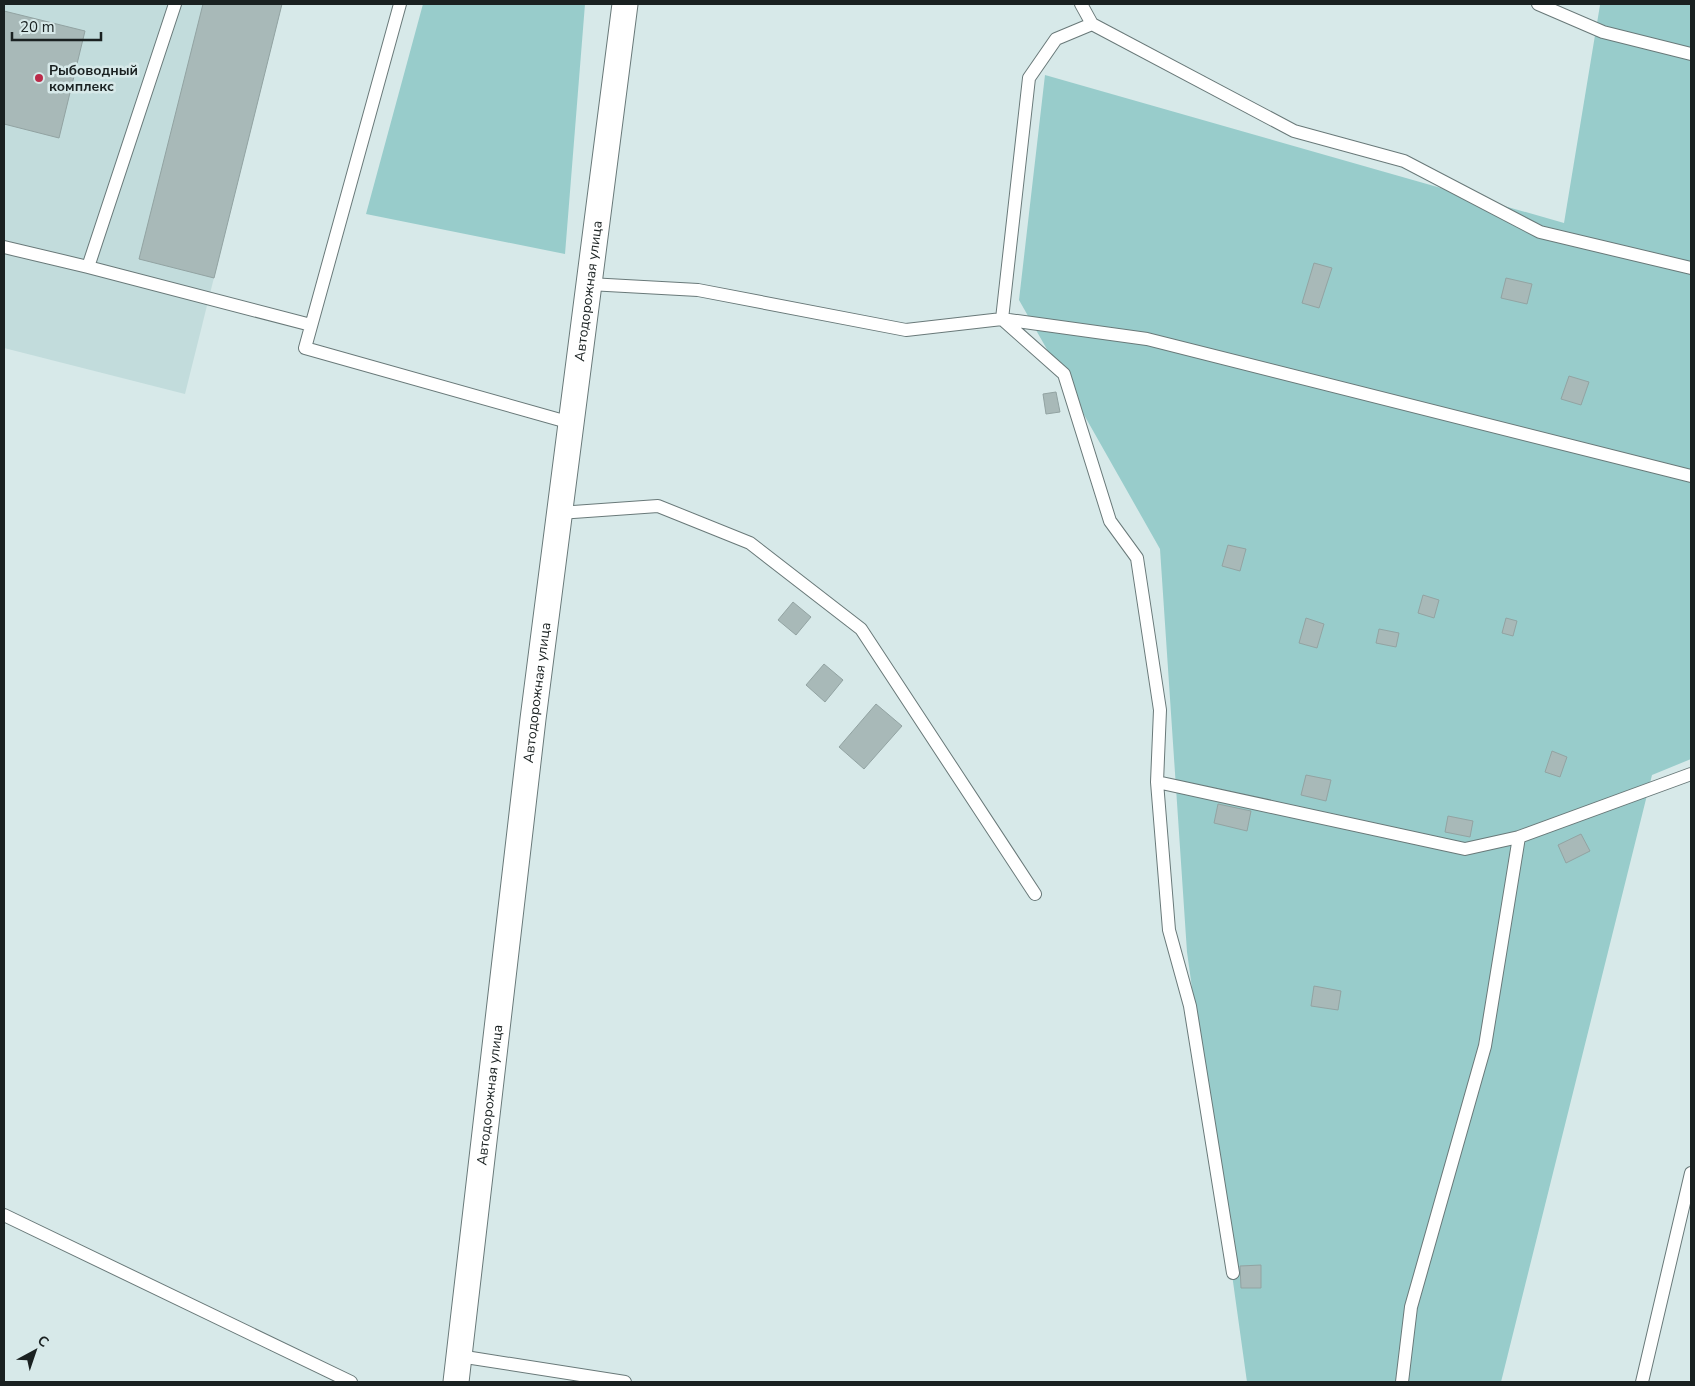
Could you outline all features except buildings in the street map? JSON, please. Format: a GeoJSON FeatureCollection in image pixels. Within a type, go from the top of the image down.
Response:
{"type":"FeatureCollection","features":[{"type":"Feature","properties":{"kind":"street","name":"Автодорожная улица"},"geometry":{"type":"LineString","coordinates":[[456,1382],[533,719],[625,4]]}},
{"type":"Feature","properties":{"kind":"lane"},"geometry":{"type":"LineString","coordinates":[[88,267],[175,4]]}},
{"type":"Feature","properties":{"kind":"lane"},"geometry":{"type":"LineString","coordinates":[[400,4],[305,348],[571,423]]}},
{"type":"Feature","properties":{"kind":"lane"},"geometry":{"type":"LineString","coordinates":[[1081,4],[1092,24],[1294,131],[1404,161],[1540,232],[1691,268]]}},
{"type":"Feature","properties":{"kind":"lane"},"geometry":{"type":"LineString","coordinates":[[1538,4],[1603,32],[1691,54]]}},
{"type":"Feature","properties":{"kind":"lane"},"geometry":{"type":"LineString","coordinates":[[1002,319],[1029,78],[1056,40],[1092,24]]}},
{"type":"Feature","properties":{"kind":"lane"},"geometry":{"type":"LineString","coordinates":[[4,247],[311,325]]}},
{"type":"Feature","properties":{"kind":"lane"},"geometry":{"type":"LineString","coordinates":[[589,284],[698,290],[906,330],[1002,319],[1147,339],[1691,476]]}},
{"type":"Feature","properties":{"kind":"lane"},"geometry":{"type":"LineString","coordinates":[[1002,319],[1064,374],[1110,521],[1137,558],[1160,710],[1157,782],[1169,930],[1190,1006],[1233,1274]]}},
{"type":"Feature","properties":{"kind":"lane"},"geometry":{"type":"LineString","coordinates":[[560,512],[658,506],[750,543],[861,629],[1034,894]]}},
{"type":"Feature","properties":{"kind":"lane"},"geometry":{"type":"LineString","coordinates":[[1157,782],[1465,849],[1519,837],[1691,774]]}},
{"type":"Feature","properties":{"kind":"lane"},"geometry":{"type":"LineString","coordinates":[[1402,1382],[1411,1307],[1485,1046],[1519,837]]}},
{"type":"Feature","properties":{"kind":"lane"},"geometry":{"type":"LineString","coordinates":[[1642,1382],[1691,1173]]}},
{"type":"Feature","properties":{"kind":"lane"},"geometry":{"type":"LineString","coordinates":[[4,1214],[351,1382]]}},
{"type":"Feature","properties":{"kind":"lane"},"geometry":{"type":"LineString","coordinates":[[459,1356],[626,1382]]}},
{"type":"Feature","properties":{"kind":"shaded area"},"geometry":{"type":"Polygon","coordinates":[[[4,4],[282,4],[185,394],[4,348],[4,4]]]}},
{"type":"Feature","properties":{"kind":"shaded area"},"geometry":{"type":"Polygon","coordinates":[[[423,4],[585,4],[565,254],[366,214],[423,4]]]}},
{"type":"Feature","properties":{"kind":"shaded area"},"geometry":{"type":"Polygon","coordinates":[[[1596,4],[1691,4],[1691,759],[1652,775],[1501,1382],[1247,1382],[1187,952],[1160,549],[1019,300],[1045,75],[1564,223],[1600,5],[1596,4]]]}},
{"type":"Feature","properties":{"kind":"place","name":"Рыбоводный комплекс"},"geometry":{"type":"Point","coordinates":[39,78]}}]}
